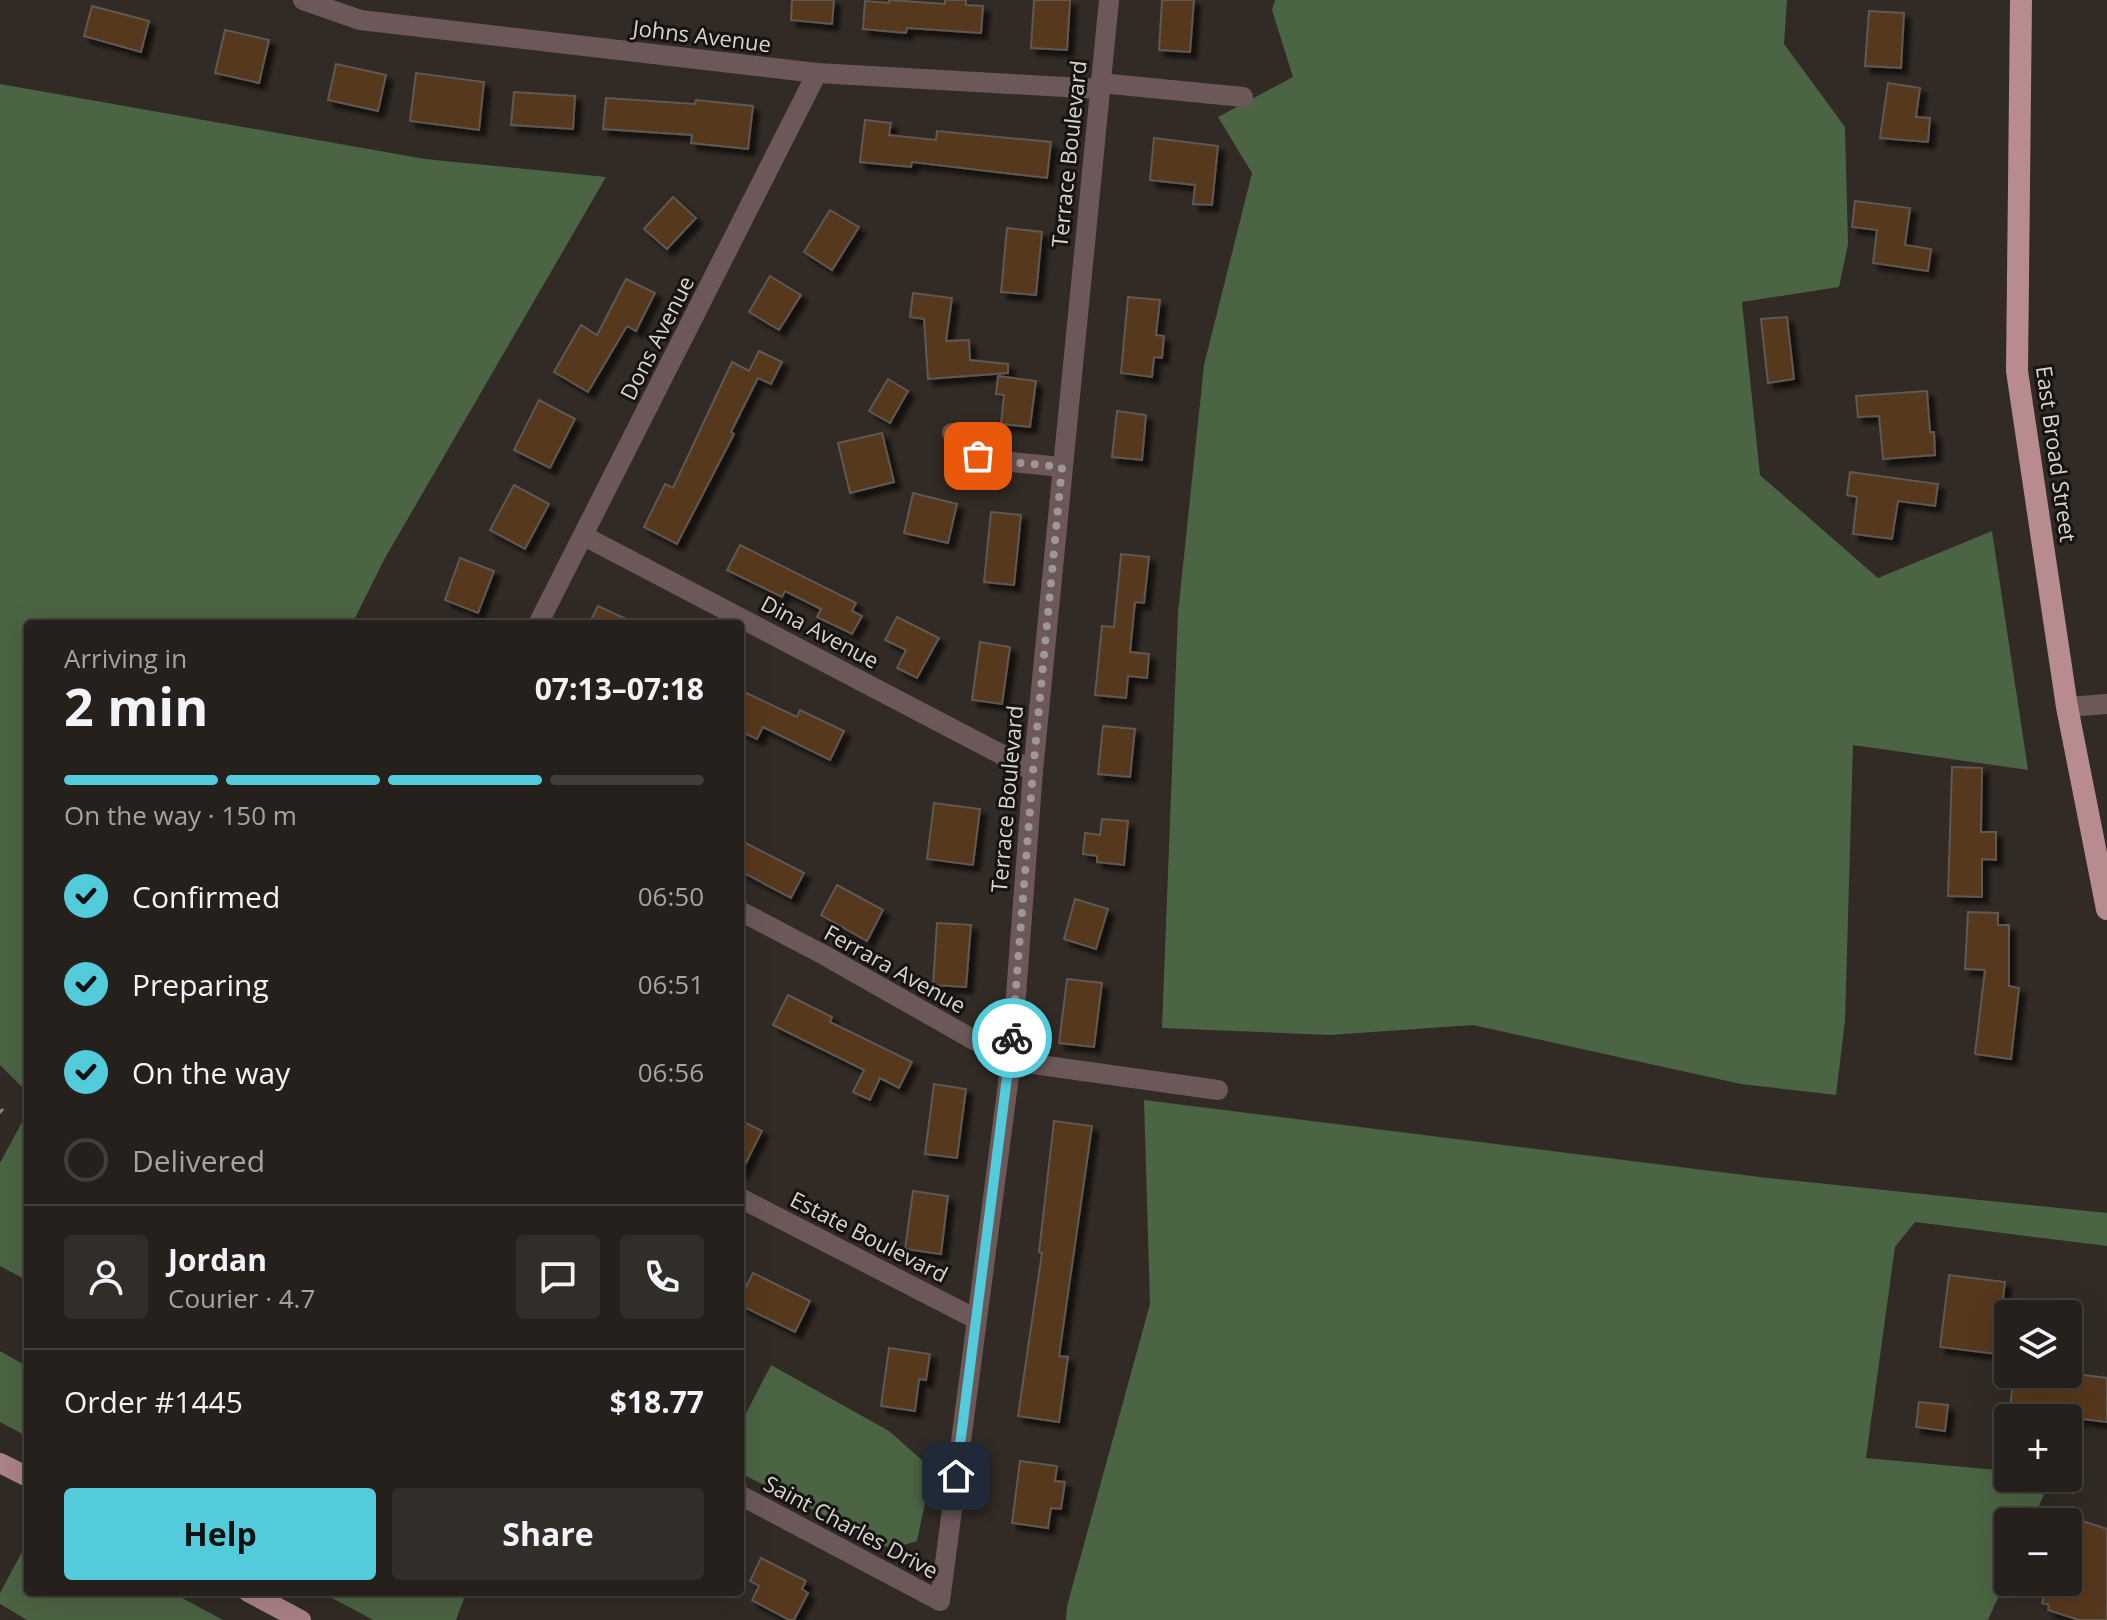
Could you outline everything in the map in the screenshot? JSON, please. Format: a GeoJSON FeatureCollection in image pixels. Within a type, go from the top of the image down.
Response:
{"type":"FeatureCollection","features":[{"type":"Feature","properties":{"kind":"highway","name":"East Broad Street"},"geometry":{"type":"LineString","coordinates":[[2021,0],[2017,371],[2067,707],[2107,909]]}},
{"type":"Feature","properties":{"kind":"main road"},"geometry":{"type":"LineString","coordinates":[[0,1463],[24,1475]]}},
{"type":"Feature","properties":{"kind":"main road"},"geometry":{"type":"LineString","coordinates":[[256,1596],[301,1620]]}},
{"type":"Feature","properties":{"kind":"street","name":"Johns Avenue"},"geometry":{"type":"LineString","coordinates":[[303,0],[817,73],[1100,86],[1243,97]]}},
{"type":"Feature","properties":{"kind":"street","name":"Terrace Boulevard"},"geometry":{"type":"LineString","coordinates":[[940,1601],[1011,1061],[1033,771],[1109,0]]}},
{"type":"Feature","properties":{"kind":"street","name":"Dons Avenue"},"geometry":{"type":"LineString","coordinates":[[540,620],[817,73]]}},
{"type":"Feature","properties":{"kind":"street"},"geometry":{"type":"LineString","coordinates":[[952,433],[978,456],[1062,467]]}},
{"type":"Feature","properties":{"kind":"street","name":"Dina Avenue"},"geometry":{"type":"LineString","coordinates":[[584,536],[1033,771]]}},
{"type":"Feature","properties":{"kind":"street"},"geometry":{"type":"LineString","coordinates":[[2067,707],[2107,704]]}},
{"type":"Feature","properties":{"kind":"street","name":"Ferrara Avenue"},"geometry":{"type":"LineString","coordinates":[[744,913],[1011,1061],[1218,1090]]}},
{"type":"Feature","properties":{"kind":"street","name":"Estate Boulevard"},"geometry":{"type":"LineString","coordinates":[[744,1200],[976,1319]]}},
{"type":"Feature","properties":{"kind":"street","name":"Saint Charles Drive"},"geometry":{"type":"LineString","coordinates":[[744,1497],[940,1601]]}},
{"type":"Feature","properties":{"kind":"green space"},"geometry":{"type":"Polygon","coordinates":[[[1275,0],[1787,0],[1784,44],[1845,127],[1848,244],[1839,287],[1742,302],[1760,475],[1878,578],[1992,531],[2028,770],[1853,745],[1845,1021],[1836,1095],[1741,1084],[1473,1025],[1330,1035],[1162,1028],[1178,613],[1204,365],[1252,173],[1218,117],[1293,77],[1272,10],[1275,0]]]}},
{"type":"Feature","properties":{"kind":"green space"},"geometry":{"type":"Polygon","coordinates":[[[0,84],[425,159],[606,177],[385,558],[354,620],[24,620],[24,1089],[0,1065],[0,84]]]}},
{"type":"Feature","properties":{"kind":"green space"},"geometry":{"type":"Polygon","coordinates":[[[1144,1100],[1768,1178],[2107,1213],[2107,1246],[1915,1222],[1895,1247],[1866,1458],[1994,1470],[1994,1492],[2045,1492],[2038,1508],[1994,1508],[1994,1596],[1999,1596],[1988,1620],[1066,1620],[1067,1606],[1150,1304],[1144,1100]]]}},
{"type":"Feature","properties":{"kind":"green space"},"geometry":{"type":"Polygon","coordinates":[[[24,1118],[24,1279],[0,1266],[0,1163],[24,1118]]]}},
{"type":"Feature","properties":{"kind":"green space"},"geometry":{"type":"Polygon","coordinates":[[[0,1351],[24,1365],[24,1435],[0,1422],[0,1351]]]}},
{"type":"Feature","properties":{"kind":"green space"},"geometry":{"type":"Polygon","coordinates":[[[771,1365],[889,1431],[932,1469],[917,1541],[891,1549],[744,1475],[744,1417],[771,1365]]]}},
{"type":"Feature","properties":{"kind":"green space"},"geometry":{"type":"Polygon","coordinates":[[[24,1548],[24,1596],[178,1596],[223,1620],[27,1620],[0,1604],[0,1593],[24,1548]]]}},
{"type":"Feature","properties":{"kind":"green space"},"geometry":{"type":"Polygon","coordinates":[[[328,1596],[465,1596],[456,1620],[373,1620],[328,1596]]]}},
{"type":"Feature","properties":{"kind":"building"},"geometry":{"type":"Polygon","coordinates":[[[792,0],[834,0],[832,24],[791,20],[792,0]]]}},
{"type":"Feature","properties":{"kind":"building"},"geometry":{"type":"Polygon","coordinates":[[[889,0],[945,4],[945,0],[966,0],[966,5],[983,6],[981,33],[907,28],[906,33],[863,29],[865,1],[889,3],[889,0]]]}},
{"type":"Feature","properties":{"kind":"building"},"geometry":{"type":"Polygon","coordinates":[[[1034,0],[1070,0],[1067,50],[1031,48],[1034,0]]]}},
{"type":"Feature","properties":{"kind":"building"},"geometry":{"type":"Polygon","coordinates":[[[1162,0],[1194,0],[1190,52],[1159,50],[1162,0]]]}},
{"type":"Feature","properties":{"kind":"building"},"geometry":{"type":"Polygon","coordinates":[[[92,6],[149,21],[141,52],[84,36],[92,6]]]}},
{"type":"Feature","properties":{"kind":"building"},"geometry":{"type":"Polygon","coordinates":[[[1869,11],[1904,13],[1901,68],[1865,66],[1869,11]]]}},
{"type":"Feature","properties":{"kind":"building"},"geometry":{"type":"Polygon","coordinates":[[[225,30],[269,40],[259,83],[215,73],[225,30]]]}},
{"type":"Feature","properties":{"kind":"building"},"geometry":{"type":"Polygon","coordinates":[[[336,64],[386,75],[378,111],[328,100],[336,64]]]}},
{"type":"Feature","properties":{"kind":"building"},"geometry":{"type":"Polygon","coordinates":[[[416,73],[484,82],[479,130],[410,121],[416,73]]]}},
{"type":"Feature","properties":{"kind":"building"},"geometry":{"type":"Polygon","coordinates":[[[1888,83],[1920,88],[1916,117],[1930,118],[1928,142],[1880,138],[1888,83]]]}},
{"type":"Feature","properties":{"kind":"building"},"geometry":{"type":"Polygon","coordinates":[[[514,92],[575,96],[573,129],[511,125],[514,92]]]}},
{"type":"Feature","properties":{"kind":"building"},"geometry":{"type":"Polygon","coordinates":[[[606,98],[695,104],[696,100],[753,106],[748,149],[691,143],[692,135],[603,129],[606,98]]]}},
{"type":"Feature","properties":{"kind":"building"},"geometry":{"type":"Polygon","coordinates":[[[865,120],[891,123],[889,135],[936,140],[937,131],[1051,142],[1047,178],[912,162],[911,167],[860,162],[865,120]]]}},
{"type":"Feature","properties":{"kind":"building"},"geometry":{"type":"Polygon","coordinates":[[[1154,138],[1218,146],[1212,205],[1193,204],[1195,185],[1150,180],[1154,138]]]}},
{"type":"Feature","properties":{"kind":"building"},"geometry":{"type":"Polygon","coordinates":[[[673,197],[696,218],[667,249],[644,229],[673,197]]]}},
{"type":"Feature","properties":{"kind":"building"},"geometry":{"type":"Polygon","coordinates":[[[1855,201],[1910,208],[1905,245],[1931,249],[1928,271],[1873,263],[1877,230],[1852,227],[1855,201]]]}},
{"type":"Feature","properties":{"kind":"building"},"geometry":{"type":"Polygon","coordinates":[[[830,210],[859,227],[832,270],[804,252],[830,210]]]}},
{"type":"Feature","properties":{"kind":"building"},"geometry":{"type":"Polygon","coordinates":[[[1007,228],[1042,232],[1036,295],[1001,292],[1007,228]]]}},
{"type":"Feature","properties":{"kind":"building"},"geometry":{"type":"Polygon","coordinates":[[[770,276],[801,295],[779,330],[749,312],[770,276]]]}},
{"type":"Feature","properties":{"kind":"building"},"geometry":{"type":"Polygon","coordinates":[[[626,279],[655,293],[636,331],[627,326],[588,392],[554,372],[581,325],[597,335],[626,279]]]}},
{"type":"Feature","properties":{"kind":"building"},"geometry":{"type":"Polygon","coordinates":[[[913,293],[952,298],[946,341],[969,340],[970,360],[1008,364],[1008,373],[928,379],[924,319],[910,317],[913,293]]]}},
{"type":"Feature","properties":{"kind":"building"},"geometry":{"type":"Polygon","coordinates":[[[1128,297],[1160,300],[1156,335],[1164,336],[1162,358],[1154,357],[1152,377],[1121,373],[1128,297]]]}},
{"type":"Feature","properties":{"kind":"building"},"geometry":{"type":"Polygon","coordinates":[[[1787,317],[1794,379],[1768,383],[1761,319],[1787,317]]]}},
{"type":"Feature","properties":{"kind":"building"},"geometry":{"type":"Polygon","coordinates":[[[759,351],[782,362],[771,384],[758,378],[731,432],[734,434],[677,544],[644,527],[665,484],[673,488],[732,362],[749,371],[759,351]]]}},
{"type":"Feature","properties":{"kind":"building"},"geometry":{"type":"Polygon","coordinates":[[[998,376],[1036,381],[1030,427],[1001,424],[1004,395],[996,394],[998,376]]]}},
{"type":"Feature","properties":{"kind":"building"},"geometry":{"type":"Polygon","coordinates":[[[888,379],[908,391],[890,423],[869,411],[888,379]]]}},
{"type":"Feature","properties":{"kind":"building"},"geometry":{"type":"Polygon","coordinates":[[[1927,391],[1935,455],[1883,459],[1879,416],[1858,417],[1856,396],[1927,391]]]}},
{"type":"Feature","properties":{"kind":"building"},"geometry":{"type":"Polygon","coordinates":[[[539,400],[575,419],[550,468],[514,450],[539,400]]]}},
{"type":"Feature","properties":{"kind":"building"},"geometry":{"type":"Polygon","coordinates":[[[1117,411],[1146,415],[1142,460],[1112,457],[1117,411]]]}},
{"type":"Feature","properties":{"kind":"building"},"geometry":{"type":"Polygon","coordinates":[[[882,433],[894,482],[850,493],[838,443],[882,433]]]}},
{"type":"Feature","properties":{"kind":"building"},"geometry":{"type":"Polygon","coordinates":[[[1850,472],[1938,484],[1935,506],[1898,501],[1892,539],[1853,534],[1857,497],[1847,495],[1850,472]]]}},
{"type":"Feature","properties":{"kind":"building"},"geometry":{"type":"Polygon","coordinates":[[[514,485],[549,504],[525,549],[490,530],[514,485]]]}},
{"type":"Feature","properties":{"kind":"building"},"geometry":{"type":"Polygon","coordinates":[[[913,493],[957,504],[948,543],[904,533],[913,493]]]}},
{"type":"Feature","properties":{"kind":"building"},"geometry":{"type":"Polygon","coordinates":[[[991,512],[1021,515],[1014,585],[984,582],[991,512]]]}},
{"type":"Feature","properties":{"kind":"building"},"geometry":{"type":"Polygon","coordinates":[[[740,545],[856,603],[852,611],[862,616],[852,634],[817,617],[821,609],[785,591],[782,597],[727,570],[740,545]]]}},
{"type":"Feature","properties":{"kind":"building"},"geometry":{"type":"Polygon","coordinates":[[[1121,554],[1149,557],[1144,603],[1135,602],[1130,652],[1149,654],[1147,678],[1128,676],[1126,698],[1095,695],[1102,626],[1114,627],[1121,554]]]}},
{"type":"Feature","properties":{"kind":"building"},"geometry":{"type":"Polygon","coordinates":[[[460,558],[494,571],[478,613],[445,600],[460,558]]]}},
{"type":"Feature","properties":{"kind":"building"},"geometry":{"type":"Polygon","coordinates":[[[598,606],[628,620],[591,620],[598,606]]]}},
{"type":"Feature","properties":{"kind":"building"},"geometry":{"type":"Polygon","coordinates":[[[897,617],[939,638],[917,678],[897,668],[906,650],[885,640],[897,617]]]}},
{"type":"Feature","properties":{"kind":"building"},"geometry":{"type":"Polygon","coordinates":[[[980,642],[1010,647],[1002,704],[972,700],[980,642]]]}},
{"type":"Feature","properties":{"kind":"building"},"geometry":{"type":"Polygon","coordinates":[[[744,692],[797,717],[800,710],[844,731],[830,760],[763,727],[757,739],[744,733],[744,692]]]}},
{"type":"Feature","properties":{"kind":"building"},"geometry":{"type":"Polygon","coordinates":[[[1103,726],[1135,729],[1130,777],[1098,774],[1103,726]]]}},
{"type":"Feature","properties":{"kind":"building"},"geometry":{"type":"Polygon","coordinates":[[[1952,767],[1982,768],[1981,832],[1996,832],[1996,860],[1982,859],[1982,897],[1948,896],[1952,767]]]}},
{"type":"Feature","properties":{"kind":"building"},"geometry":{"type":"Polygon","coordinates":[[[934,803],[980,809],[973,865],[927,859],[934,803]]]}},
{"type":"Feature","properties":{"kind":"building"},"geometry":{"type":"Polygon","coordinates":[[[1102,819],[1128,821],[1124,865],[1097,862],[1097,856],[1083,854],[1085,833],[1100,835],[1102,819]]]}},
{"type":"Feature","properties":{"kind":"building"},"geometry":{"type":"Polygon","coordinates":[[[744,842],[804,873],[791,898],[744,873],[744,842]]]}},
{"type":"Feature","properties":{"kind":"building"},"geometry":{"type":"Polygon","coordinates":[[[837,885],[883,910],[867,941],[821,915],[837,885]]]}},
{"type":"Feature","properties":{"kind":"building"},"geometry":{"type":"Polygon","coordinates":[[[1075,899],[1108,909],[1096,949],[1064,939],[1075,899]]]}},
{"type":"Feature","properties":{"kind":"building"},"geometry":{"type":"Polygon","coordinates":[[[1968,912],[1998,913],[1998,925],[2009,925],[2009,986],[2019,988],[2011,1059],[1975,1054],[1985,970],[1965,969],[1968,912]]]}},
{"type":"Feature","properties":{"kind":"building"},"geometry":{"type":"Polygon","coordinates":[[[937,923],[971,925],[966,987],[933,985],[937,923]]]}},
{"type":"Feature","properties":{"kind":"building"},"geometry":{"type":"Polygon","coordinates":[[[1067,979],[1102,983],[1094,1047],[1059,1043],[1067,979]]]}},
{"type":"Feature","properties":{"kind":"building"},"geometry":{"type":"Polygon","coordinates":[[[788,995],[832,1017],[830,1022],[912,1062],[899,1088],[880,1078],[870,1100],[853,1092],[864,1070],[773,1025],[788,995]]]}},
{"type":"Feature","properties":{"kind":"building"},"geometry":{"type":"Polygon","coordinates":[[[934,1084],[966,1089],[957,1158],[925,1154],[934,1084]]]}},
{"type":"Feature","properties":{"kind":"building"},"geometry":{"type":"Polygon","coordinates":[[[1054,1121],[1092,1126],[1059,1356],[1068,1357],[1059,1422],[1018,1416],[1042,1253],[1039,1252],[1054,1121]]]}},
{"type":"Feature","properties":{"kind":"building"},"geometry":{"type":"Polygon","coordinates":[[[744,1122],[762,1131],[744,1167],[744,1122]]]}},
{"type":"Feature","properties":{"kind":"building"},"geometry":{"type":"Polygon","coordinates":[[[913,1191],[948,1196],[941,1254],[905,1249],[913,1191]]]}},
{"type":"Feature","properties":{"kind":"building"},"geometry":{"type":"Polygon","coordinates":[[[753,1273],[810,1301],[795,1332],[744,1307],[744,1291],[753,1273]]]}},
{"type":"Feature","properties":{"kind":"building"},"geometry":{"type":"Polygon","coordinates":[[[1949,1275],[2005,1282],[2003,1300],[1994,1300],[1994,1354],[1940,1347],[1949,1275]]]}},
{"type":"Feature","properties":{"kind":"building"},"geometry":{"type":"Polygon","coordinates":[[[889,1348],[930,1354],[926,1380],[919,1379],[915,1411],[881,1406],[889,1348]]]}},
{"type":"Feature","properties":{"kind":"building"},"geometry":{"type":"Polygon","coordinates":[[[2082,1375],[2107,1378],[2107,1422],[2082,1419],[2082,1404],[2011,1404],[2012,1388],[2082,1388],[2082,1375]]]}},
{"type":"Feature","properties":{"kind":"building"},"geometry":{"type":"Polygon","coordinates":[[[1919,1402],[1948,1405],[1945,1431],[1916,1427],[1919,1402]]]}},
{"type":"Feature","properties":{"kind":"building"},"geometry":{"type":"Polygon","coordinates":[[[1020,1461],[1057,1466],[1055,1481],[1065,1482],[1061,1509],[1051,1508],[1048,1528],[1012,1523],[1020,1461]]]}},
{"type":"Feature","properties":{"kind":"building"},"geometry":{"type":"Polygon","coordinates":[[[2082,1521],[2107,1529],[2107,1620],[2079,1620],[2048,1610],[2049,1605],[2042,1603],[2044,1596],[2082,1596],[2082,1521]]]}},
{"type":"Feature","properties":{"kind":"building"},"geometry":{"type":"Polygon","coordinates":[[[761,1558],[806,1581],[802,1589],[808,1593],[794,1620],[752,1600],[759,1586],[750,1581],[761,1558]]]}},
{"type":"Feature","properties":{"kind":"way so far"},"geometry":{"type":"LineString","coordinates":[[978,456],[1062,467],[1012,1038]]}},
{"type":"Feature","properties":{"kind":"route"},"geometry":{"type":"LineString","coordinates":[[956,1476],[1012,1038]]}}]}
